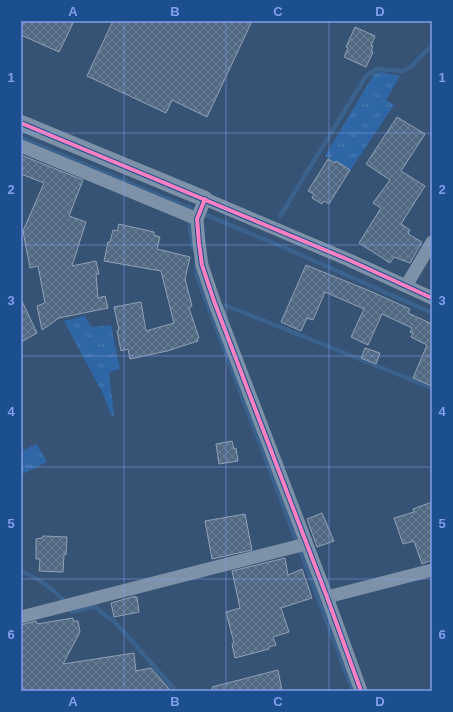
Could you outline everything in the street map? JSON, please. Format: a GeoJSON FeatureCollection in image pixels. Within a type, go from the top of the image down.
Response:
{"type":"FeatureCollection","features":[{"type":"Feature","properties":{"kind":"street"},"geometry":{"type":"LineString","coordinates":[[21,122],[197,212]]}},
{"type":"Feature","properties":{"kind":"street"},"geometry":{"type":"LineString","coordinates":[[21,146],[197,212],[349,260],[432,298]]}},
{"type":"Feature","properties":{"kind":"street"},"geometry":{"type":"LineString","coordinates":[[197,212],[202,264],[214,301],[300,546],[327,597],[361,691]]}},
{"type":"Feature","properties":{"kind":"street"},"geometry":{"type":"LineString","coordinates":[[406,286],[432,242]]}},
{"type":"Feature","properties":{"kind":"street"},"geometry":{"type":"LineString","coordinates":[[21,617],[300,546]]}},
{"type":"Feature","properties":{"kind":"street"},"geometry":{"type":"LineString","coordinates":[[327,597],[432,570]]}},
{"type":"Feature","properties":{"kind":"green space"},"geometry":{"type":"Polygon","coordinates":[[[381,72],[400,76],[386,100],[394,105],[350,171],[325,156],[374,74],[381,72]]]}},
{"type":"Feature","properties":{"kind":"green space"},"geometry":{"type":"Polygon","coordinates":[[[85,316],[91,327],[111,325],[120,369],[109,372],[114,415],[112,417],[103,394],[64,321],[85,316]]]}},
{"type":"Feature","properties":{"kind":"green space"},"geometry":{"type":"Polygon","coordinates":[[[37,444],[47,462],[21,475],[21,451],[37,444]]]}},
{"type":"Feature","properties":{"kind":"building"},"geometry":{"type":"Polygon","coordinates":[[[21,21],[74,21],[59,52],[21,35],[21,21]]]}},
{"type":"Feature","properties":{"kind":"building"},"geometry":{"type":"Polygon","coordinates":[[[113,21],[252,21],[207,117],[172,100],[166,113],[87,76],[113,21]]]}},
{"type":"Feature","properties":{"kind":"building"},"geometry":{"type":"Polygon","coordinates":[[[355,27],[375,36],[371,46],[373,46],[371,51],[373,52],[366,67],[344,57],[348,48],[346,47],[355,27]]]}},
{"type":"Feature","properties":{"kind":"building"},"geometry":{"type":"Polygon","coordinates":[[[397,117],[425,134],[401,171],[425,186],[401,224],[410,230],[408,234],[422,242],[410,263],[394,257],[390,263],[359,243],[381,208],[373,203],[390,180],[366,164],[397,117]]]}},
{"type":"Feature","properties":{"kind":"building"},"geometry":{"type":"Polygon","coordinates":[[[21,155],[83,180],[69,216],[86,222],[72,266],[96,261],[99,274],[96,274],[98,298],[105,296],[108,308],[59,318],[42,330],[37,306],[45,303],[38,266],[30,268],[23,231],[44,183],[21,174],[21,155]]]}},
{"type":"Feature","properties":{"kind":"building"},"geometry":{"type":"Polygon","coordinates":[[[328,159],[335,163],[336,161],[350,170],[329,204],[324,201],[322,204],[312,198],[314,194],[308,191],[328,159]]]}},
{"type":"Feature","properties":{"kind":"building"},"geometry":{"type":"Polygon","coordinates":[[[119,224],[154,232],[154,235],[160,237],[157,249],[190,257],[185,279],[192,306],[189,308],[199,338],[197,339],[198,341],[167,351],[130,359],[128,349],[121,351],[117,331],[119,330],[114,307],[141,302],[146,331],[174,323],[161,271],[104,261],[108,242],[110,242],[113,230],[117,231],[119,224]]]}},
{"type":"Feature","properties":{"kind":"building"},"geometry":{"type":"Polygon","coordinates":[[[306,265],[410,309],[408,313],[432,324],[432,386],[413,378],[427,345],[411,337],[413,333],[410,332],[412,328],[382,314],[368,345],[351,337],[364,309],[325,292],[313,320],[307,318],[301,331],[281,322],[306,265]]]}},
{"type":"Feature","properties":{"kind":"building"},"geometry":{"type":"Polygon","coordinates":[[[21,299],[37,333],[21,342],[21,299]]]}},
{"type":"Feature","properties":{"kind":"building"},"geometry":{"type":"Polygon","coordinates":[[[365,348],[380,353],[376,364],[361,358],[365,348]]]}},
{"type":"Feature","properties":{"kind":"building"},"geometry":{"type":"Polygon","coordinates":[[[232,441],[234,449],[236,448],[238,461],[219,464],[216,444],[232,441]]]}},
{"type":"Feature","properties":{"kind":"building"},"geometry":{"type":"Polygon","coordinates":[[[432,502],[432,560],[422,564],[414,541],[403,544],[394,518],[414,512],[413,509],[432,502]]]}},
{"type":"Feature","properties":{"kind":"building"},"geometry":{"type":"Polygon","coordinates":[[[322,513],[334,541],[317,547],[307,519],[322,513]]]}},
{"type":"Feature","properties":{"kind":"building"},"geometry":{"type":"Polygon","coordinates":[[[245,514],[252,550],[212,559],[205,521],[245,514]]]}},
{"type":"Feature","properties":{"kind":"building"},"geometry":{"type":"Polygon","coordinates":[[[43,536],[67,537],[63,572],[39,571],[40,559],[36,559],[36,539],[42,538],[43,536]]]}},
{"type":"Feature","properties":{"kind":"building"},"geometry":{"type":"Polygon","coordinates":[[[285,558],[288,575],[302,569],[312,598],[281,608],[289,632],[273,637],[276,645],[269,647],[269,649],[235,658],[232,644],[234,643],[226,612],[240,608],[232,571],[285,558]]]}},
{"type":"Feature","properties":{"kind":"building"},"geometry":{"type":"Polygon","coordinates":[[[135,596],[135,598],[137,597],[139,612],[114,617],[111,603],[135,596]]]}},
{"type":"Feature","properties":{"kind":"building"},"geometry":{"type":"Polygon","coordinates":[[[73,618],[73,621],[78,621],[80,632],[63,664],[134,653],[136,671],[151,668],[171,691],[21,691],[21,625],[36,621],[37,624],[73,618]]]}},
{"type":"Feature","properties":{"kind":"building"},"geometry":{"type":"Polygon","coordinates":[[[278,670],[282,691],[213,691],[212,687],[278,670]]]}},
{"type":"Feature","properties":{"kind":"waterway"},"geometry":{"type":"LineString","coordinates":[[280,216],[366,76],[377,69],[403,71],[412,66],[432,45]]}},
{"type":"Feature","properties":{"kind":"waterway"},"geometry":{"type":"LineString","coordinates":[[21,138],[283,247],[432,313]]}},
{"type":"Feature","properties":{"kind":"waterway"},"geometry":{"type":"LineString","coordinates":[[189,207],[193,247]]}},
{"type":"Feature","properties":{"kind":"waterway"},"geometry":{"type":"LineString","coordinates":[[196,264],[197,276],[353,691]]}},
{"type":"Feature","properties":{"kind":"waterway"},"geometry":{"type":"LineString","coordinates":[[225,305],[432,388]]}},
{"type":"Feature","properties":{"kind":"waterway"},"geometry":{"type":"LineString","coordinates":[[21,571],[44,583],[63,600]]}},
{"type":"Feature","properties":{"kind":"waterway"},"geometry":{"type":"LineString","coordinates":[[70,610],[72,612],[95,606],[114,621],[176,691]]}},
{"type":"Feature","properties":{"kind":"cycle path"},"geometry":{"type":"LineString","coordinates":[[21,123],[349,260],[432,298]]}},
{"type":"Feature","properties":{"kind":"cycle path"},"geometry":{"type":"LineString","coordinates":[[205,199],[197,219],[202,265],[214,301],[327,597],[361,691]]}}]}
